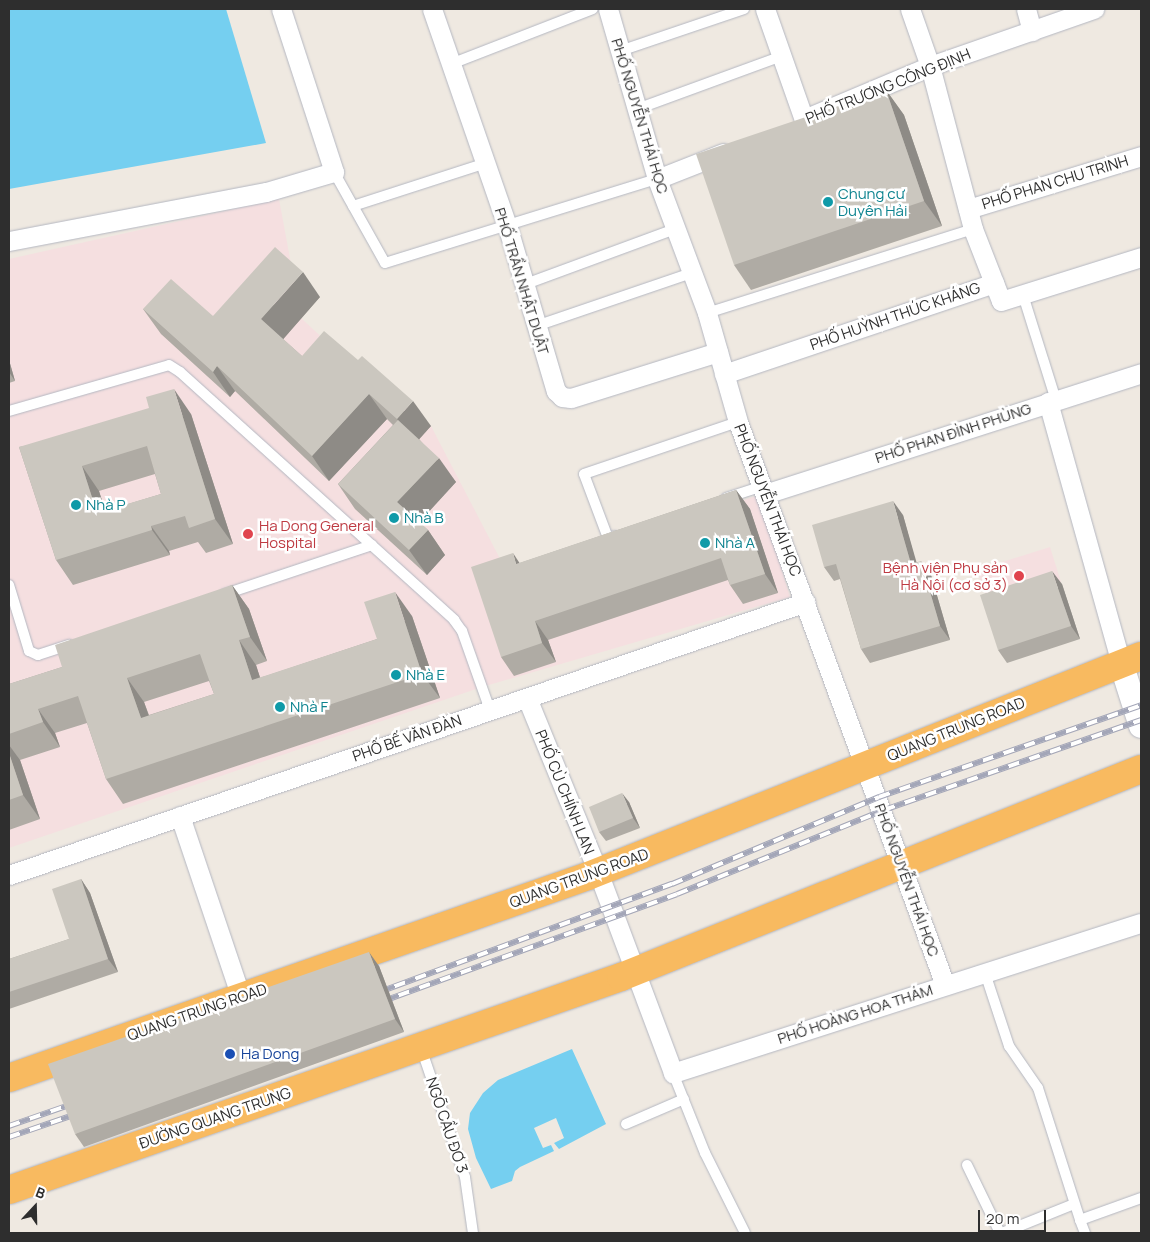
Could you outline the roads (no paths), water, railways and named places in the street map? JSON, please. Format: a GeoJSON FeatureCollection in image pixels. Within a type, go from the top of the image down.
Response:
{"type":"FeatureCollection","features":[{"type":"Feature","properties":{"kind":"highway","name":"QUANG TRUNG ROAD"},"geometry":{"type":"LineString","coordinates":[[9,1078],[598,872],[1131,660]]}},
{"type":"Feature","properties":{"kind":"highway"},"geometry":{"type":"LineString","coordinates":[[420,1047],[634,972],[1141,769]]}},
{"type":"Feature","properties":{"kind":"highway","name":"ĐƯỜNG QUANG TRUNG"},"geometry":{"type":"LineString","coordinates":[[9,1190],[420,1047]]}},
{"type":"Feature","properties":{"kind":"street"},"geometry":{"type":"LineString","coordinates":[[9,241],[266,192],[334,172],[281,9]]}},
{"type":"Feature","properties":{"kind":"street","name":"PHỐ TRẦN NHẬT DUẬT"},"geometry":{"type":"LineString","coordinates":[[432,9],[507,225],[556,391],[562,397],[571,398],[718,352]]}},
{"type":"Feature","properties":{"kind":"street","name":"PHỐ NGUYỄN THÁI HỌC"},"geometry":{"type":"LineString","coordinates":[[608,9],[657,179],[707,313],[738,422],[806,602],[862,766],[878,798],[945,985]]}},
{"type":"Feature","properties":{"kind":"street"},"geometry":{"type":"LineString","coordinates":[[765,9],[804,120]]}},
{"type":"Feature","properties":{"kind":"street"},"geometry":{"type":"LineString","coordinates":[[910,9],[930,66],[973,229],[994,283]]}},
{"type":"Feature","properties":{"kind":"street"},"geometry":{"type":"LineString","coordinates":[[1026,9],[1032,31]]}},
{"type":"Feature","properties":{"kind":"street","name":"PHỐ TRƯƠNG CÔNG ĐỊNH"},"geometry":{"type":"LineString","coordinates":[[785,127],[930,66],[1094,9]]}},
{"type":"Feature","properties":{"kind":"street"},"geometry":{"type":"LineString","coordinates":[[657,179],[740,146]]}},
{"type":"Feature","properties":{"kind":"street","name":"PHỐ PHAN CHU TRINH"},"geometry":{"type":"LineString","coordinates":[[968,209],[1141,156]]}},
{"type":"Feature","properties":{"kind":"street","name":"PHỐ HUỲNH THÚC KHÁNG"},"geometry":{"type":"LineString","coordinates":[[724,374],[994,283],[1001,301],[1141,257]]}},
{"type":"Feature","properties":{"kind":"street","name":"PHỐ PHAN ĐÌNH PHÙNG"},"geometry":{"type":"LineString","coordinates":[[764,490],[1141,373]]}},
{"type":"Feature","properties":{"kind":"street"},"geometry":{"type":"LineString","coordinates":[[1052,401],[1131,660],[1141,726]]}},
{"type":"Feature","properties":{"kind":"street","name":"PHỐ BẾ VĂN ĐÀN"},"geometry":{"type":"LineString","coordinates":[[9,875],[806,602]]}},
{"type":"Feature","properties":{"kind":"street","name":"PHỐ CÙ CHÍNH LAN"},"geometry":{"type":"LineString","coordinates":[[526,698],[598,872],[634,972]]}},
{"type":"Feature","properties":{"kind":"street"},"geometry":{"type":"LineString","coordinates":[[180,816],[241,997]]}},
{"type":"Feature","properties":{"kind":"street","name":"PHỐ HOÀNG HOA THÁM"},"geometry":{"type":"LineString","coordinates":[[672,1073],[1141,922]]}},
{"type":"Feature","properties":{"kind":"street"},"geometry":{"type":"LineString","coordinates":[[634,972],[672,1073]]}},
{"type":"Feature","properties":{"kind":"lane"},"geometry":{"type":"LineString","coordinates":[[452,64],[593,9]]}},
{"type":"Feature","properties":{"kind":"lane"},"geometry":{"type":"LineString","coordinates":[[620,51],[744,9]]}},
{"type":"Feature","properties":{"kind":"lane"},"geometry":{"type":"LineString","coordinates":[[637,109],[782,56]]}},
{"type":"Feature","properties":{"kind":"lane"},"geometry":{"type":"LineString","coordinates":[[353,206],[486,163]]}},
{"type":"Feature","properties":{"kind":"lane"},"geometry":{"type":"LineString","coordinates":[[334,172],[385,263],[657,179]]}},
{"type":"Feature","properties":{"kind":"lane"},"geometry":{"type":"LineString","coordinates":[[524,285],[675,229]]}},
{"type":"Feature","properties":{"kind":"lane"},"geometry":{"type":"LineString","coordinates":[[707,313],[973,229]]}},
{"type":"Feature","properties":{"kind":"lane"},"geometry":{"type":"LineString","coordinates":[[536,326],[692,273]]}},
{"type":"Feature","properties":{"kind":"lane"},"geometry":{"type":"LineString","coordinates":[[1023,295],[1052,401]]}},
{"type":"Feature","properties":{"kind":"lane"},"geometry":{"type":"LineString","coordinates":[[9,411],[169,366],[372,545],[462,631],[490,710]]}},
{"type":"Feature","properties":{"kind":"lane"},"geometry":{"type":"LineString","coordinates":[[626,532],[608,538],[584,474],[738,422]]}},
{"type":"Feature","properties":{"kind":"lane"},"geometry":{"type":"LineString","coordinates":[[717,501],[764,490]]}},
{"type":"Feature","properties":{"kind":"lane"},"geometry":{"type":"LineString","coordinates":[[214,597],[372,545]]}},
{"type":"Feature","properties":{"kind":"lane"},"geometry":{"type":"LineString","coordinates":[[9,585],[29,651],[38,655],[84,640]]}},
{"type":"Feature","properties":{"kind":"lane"},"geometry":{"type":"LineString","coordinates":[[985,973],[1009,1046],[1038,1088],[1074,1204],[1085,1233]]}},
{"type":"Feature","properties":{"kind":"lane","name":"NGÕ CẦU ĐƠ 3"},"geometry":{"type":"LineString","coordinates":[[420,1047],[465,1177],[473,1233]]}},
{"type":"Feature","properties":{"kind":"lane"},"geometry":{"type":"LineString","coordinates":[[672,1073],[705,1153],[745,1233]]}},
{"type":"Feature","properties":{"kind":"lane"},"geometry":{"type":"LineString","coordinates":[[626,1124],[684,1099]]}},
{"type":"Feature","properties":{"kind":"lane"},"geometry":{"type":"LineString","coordinates":[[967,1165],[1001,1233],[1074,1204]]}},
{"type":"Feature","properties":{"kind":"lane"},"geometry":{"type":"LineString","coordinates":[[1080,1220],[1141,1198]]}},
{"type":"Feature","properties":{"kind":"water"},"geometry":{"type":"Polygon","coordinates":[[[9,9],[226,9],[266,143],[9,189],[9,9]]]}},
{"type":"Feature","properties":{"kind":"water"},"geometry":{"type":"Polygon","coordinates":[[[572,1049],[606,1124],[559,1149],[554,1143],[564,1138],[556,1118],[534,1128],[543,1148],[551,1145],[554,1151],[520,1167],[515,1171],[512,1181],[491,1189],[476,1158],[468,1129],[470,1113],[483,1093],[498,1080],[572,1049]]]}},
{"type":"Feature","properties":{"kind":"railway"},"geometry":{"type":"LineString","coordinates":[[374,994],[672,884],[879,797],[1141,705]]}},
{"type":"Feature","properties":{"kind":"railway"},"geometry":{"type":"LineString","coordinates":[[378,1003],[677,894],[884,810],[1141,720]]}},
{"type":"Feature","properties":{"kind":"railway"},"geometry":{"type":"LineString","coordinates":[[9,1126],[78,1102]]}},
{"type":"Feature","properties":{"kind":"railway"},"geometry":{"type":"LineString","coordinates":[[9,1137],[82,1112]]}},
{"type":"Feature","properties":{"kind":"place","name":"Chung cư Duyên Hải"},"geometry":{"type":"Point","coordinates":[828,202]}},
{"type":"Feature","properties":{"kind":"place","name":"Nhà P"},"geometry":{"type":"Point","coordinates":[76,505]}},
{"type":"Feature","properties":{"kind":"place","name":"Nhà B"},"geometry":{"type":"Point","coordinates":[394,518]}},
{"type":"Feature","properties":{"kind":"place","name":"Ha Dong General Hospital"},"geometry":{"type":"Point","coordinates":[248,534]}},
{"type":"Feature","properties":{"kind":"place","name":"Nhà A"},"geometry":{"type":"Point","coordinates":[705,543]}},
{"type":"Feature","properties":{"kind":"place","name":"Bệnh viện Phụ sản Hà Nội (cơ sở 3)"},"geometry":{"type":"Point","coordinates":[1019,576]}},
{"type":"Feature","properties":{"kind":"place","name":"Nhà E"},"geometry":{"type":"Point","coordinates":[396,675]}},
{"type":"Feature","properties":{"kind":"place","name":"Nhà F"},"geometry":{"type":"Point","coordinates":[280,707]}},
{"type":"Feature","properties":{"kind":"place","name":"Ha Dong"},"geometry":{"type":"Point","coordinates":[230,1054]}}]}
